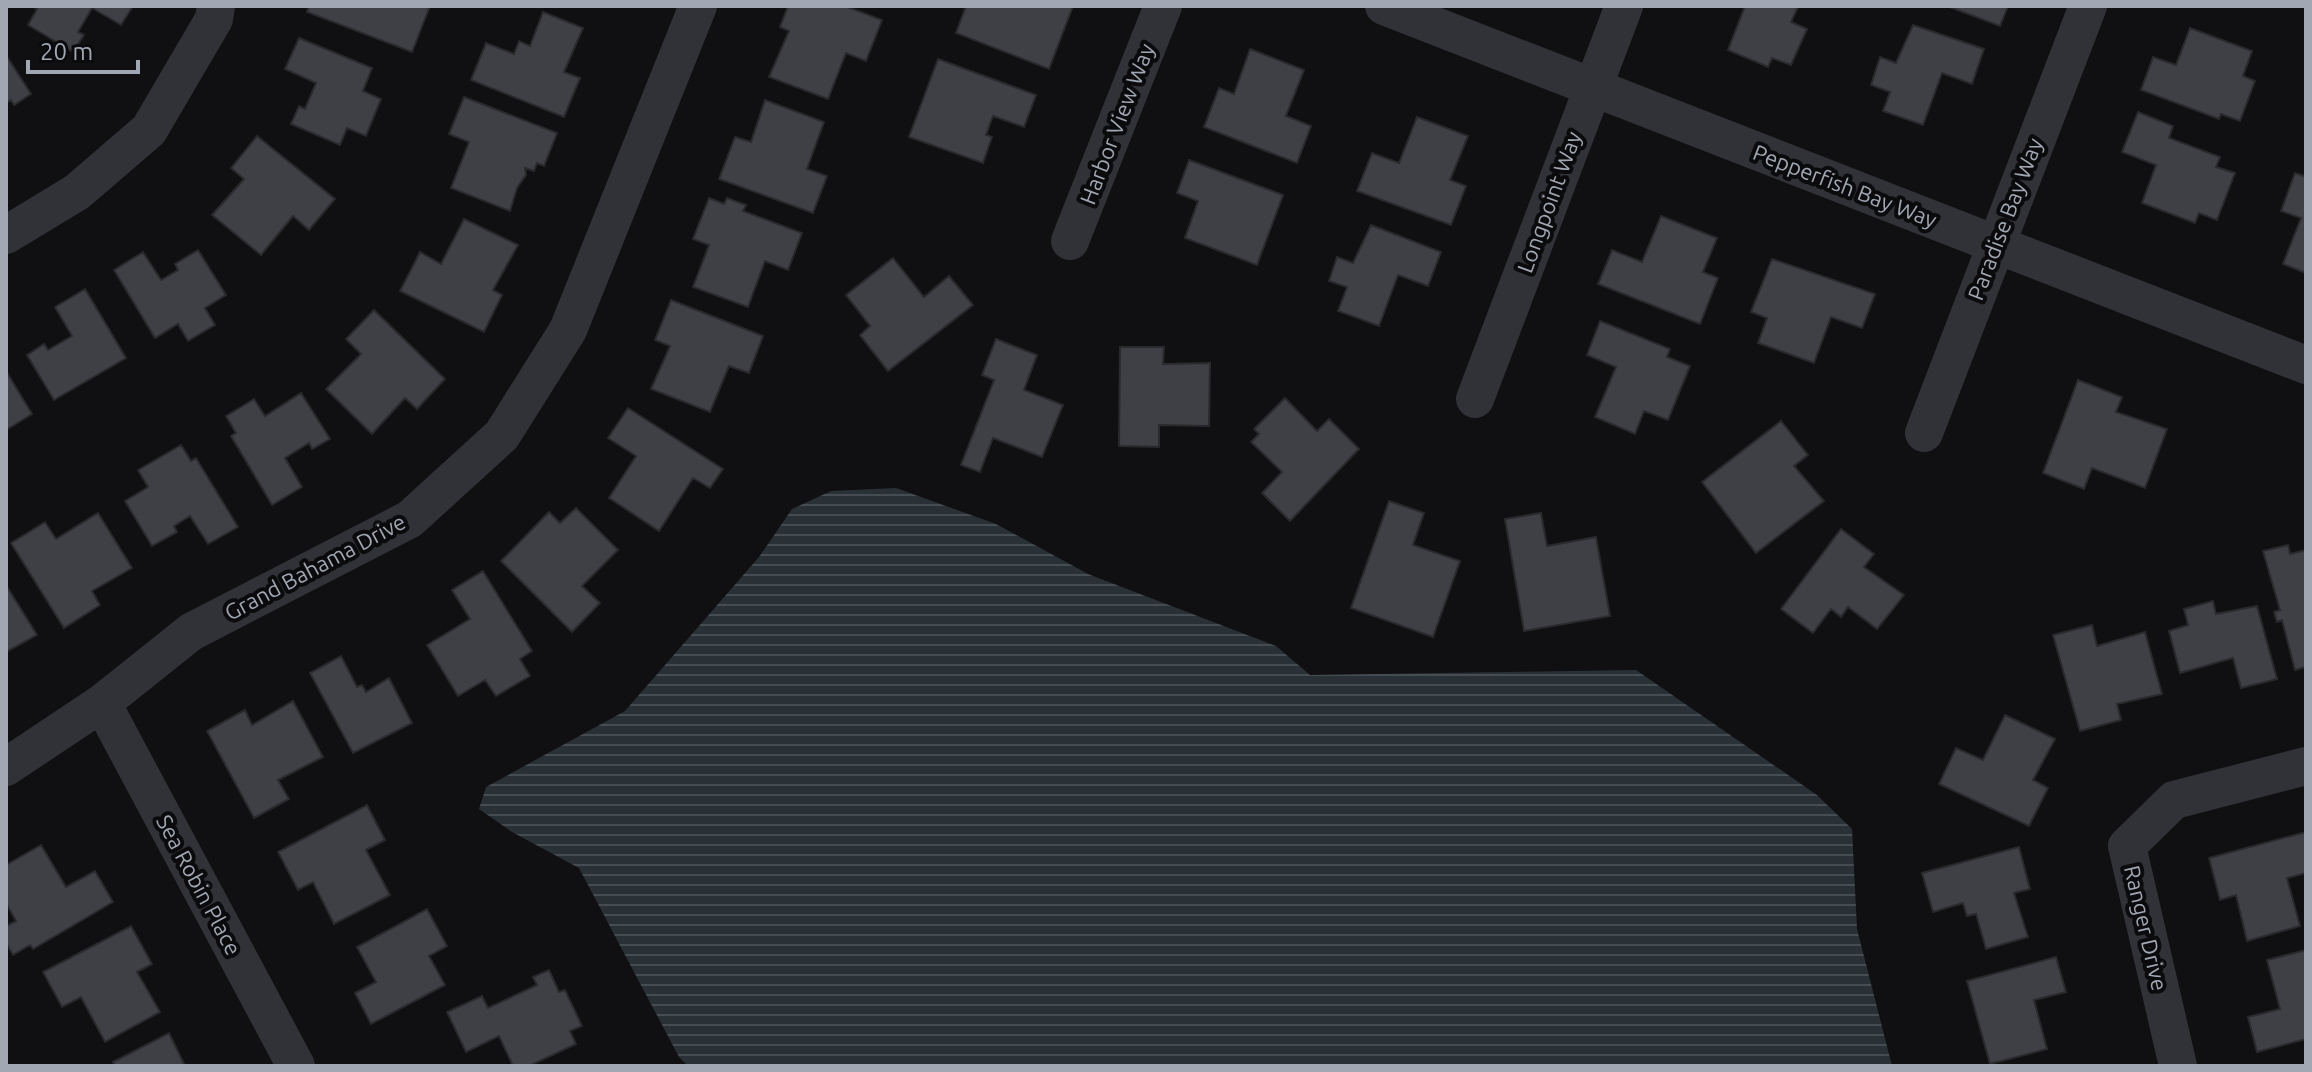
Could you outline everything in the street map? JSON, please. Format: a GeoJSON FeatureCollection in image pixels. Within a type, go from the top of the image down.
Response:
{"type":"FeatureCollection","features":[{"type":"Feature","properties":{"kind":"street"},"geometry":{"type":"LineString","coordinates":[[6,235],[77,192],[149,130],[214,19],[216,6]]}},
{"type":"Feature","properties":{"kind":"street","name":"Grand Bahama Drive"},"geometry":{"type":"LineString","coordinates":[[6,767],[102,703],[191,632],[410,519],[502,435],[568,330],[698,6]]}},
{"type":"Feature","properties":{"kind":"street","name":"Harbor View Way"},"geometry":{"type":"LineString","coordinates":[[1070,241],[1163,6]]}},
{"type":"Feature","properties":{"kind":"street","name":"Pepperfish Bay Way"},"geometry":{"type":"LineString","coordinates":[[1384,6],[2306,365]]}},
{"type":"Feature","properties":{"kind":"street","name":"Longpoint Way"},"geometry":{"type":"LineString","coordinates":[[1475,399],[1624,6]]}},
{"type":"Feature","properties":{"kind":"street","name":"Paradise Bay Way"},"geometry":{"type":"LineString","coordinates":[[1924,433],[2088,6]]}},
{"type":"Feature","properties":{"kind":"street","name":"Sea Robin Place"},"geometry":{"type":"LineString","coordinates":[[102,703],[296,1066]]}},
{"type":"Feature","properties":{"kind":"street","name":"Ranger Drive"},"geometry":{"type":"LineString","coordinates":[[2178,1066],[2127,846],[2174,800],[2306,766]]}},
{"type":"Feature","properties":{"kind":"shaded area"},"geometry":{"type":"Polygon","coordinates":[[[896,488],[996,524],[1088,574],[1276,646],[1310,675],[1636,670],[1817,795],[1852,829],[1857,929],[1892,1066],[688,1066],[679,1057],[579,868],[512,832],[479,809],[486,787],[625,711],[759,557],[792,509],[831,491],[896,488]]]}},
{"type":"Feature","properties":{"kind":"building"},"geometry":{"type":"Polygon","coordinates":[[[32,6],[133,6],[121,25],[92,8],[78,32],[84,35],[73,52],[28,25],[37,9],[32,6]]]}},
{"type":"Feature","properties":{"kind":"building"},"geometry":{"type":"Polygon","coordinates":[[[309,6],[430,6],[412,52],[307,12],[309,6]]]}},
{"type":"Feature","properties":{"kind":"building"},"geometry":{"type":"Polygon","coordinates":[[[788,6],[845,6],[882,20],[866,61],[846,53],[828,99],[769,77],[789,31],[780,27],[788,6]]]}},
{"type":"Feature","properties":{"kind":"building"},"geometry":{"type":"Polygon","coordinates":[[[966,6],[1073,6],[1049,69],[956,33],[966,6]]]}},
{"type":"Feature","properties":{"kind":"building"},"geometry":{"type":"Polygon","coordinates":[[[1745,6],[1798,7],[1791,22],[1807,29],[1791,65],[1772,58],[1768,67],[1728,50],[1745,6]]]}},
{"type":"Feature","properties":{"kind":"building"},"geometry":{"type":"Polygon","coordinates":[[[1947,6],[2008,6],[2000,26],[1947,6]]]}},
{"type":"Feature","properties":{"kind":"building"},"geometry":{"type":"Polygon","coordinates":[[[543,12],[583,28],[564,72],[580,78],[564,117],[471,80],[486,43],[514,54],[519,41],[530,46],[543,12]]]}},
{"type":"Feature","properties":{"kind":"building"},"geometry":{"type":"Polygon","coordinates":[[[1913,25],[1984,49],[1972,84],[1942,73],[1923,125],[1883,111],[1890,92],[1871,85],[1880,57],[1896,63],[1913,25]]]}},
{"type":"Feature","properties":{"kind":"building"},"geometry":{"type":"Polygon","coordinates":[[[2190,28],[2252,51],[2243,76],[2255,81],[2240,121],[2221,114],[2219,119],[2141,90],[2153,57],[2176,65],[2190,28]]]}},
{"type":"Feature","properties":{"kind":"building"},"geometry":{"type":"Polygon","coordinates":[[[299,38],[372,68],[363,91],[381,99],[366,136],[347,128],[340,145],[291,124],[299,106],[305,109],[316,83],[285,69],[299,38]]]}},
{"type":"Feature","properties":{"kind":"building"},"geometry":{"type":"Polygon","coordinates":[[[1250,49],[1304,70],[1286,116],[1311,126],[1297,163],[1204,127],[1219,88],[1234,94],[1250,49]]]}},
{"type":"Feature","properties":{"kind":"building"},"geometry":{"type":"Polygon","coordinates":[[[6,55],[31,94],[14,105],[11,100],[6,103],[6,55]]]}},
{"type":"Feature","properties":{"kind":"building"},"geometry":{"type":"Polygon","coordinates":[[[938,59],[1036,95],[1024,127],[993,116],[986,135],[992,137],[983,163],[909,137],[938,59]]]}},
{"type":"Feature","properties":{"kind":"building"},"geometry":{"type":"Polygon","coordinates":[[[464,97],[557,133],[544,166],[537,163],[534,171],[525,168],[526,175],[517,188],[510,211],[451,188],[469,142],[449,134],[464,97]]]}},
{"type":"Feature","properties":{"kind":"building"},"geometry":{"type":"Polygon","coordinates":[[[765,100],[824,122],[807,169],[827,176],[813,213],[719,179],[735,137],[751,142],[765,100]]]}},
{"type":"Feature","properties":{"kind":"building"},"geometry":{"type":"Polygon","coordinates":[[[2138,112],[2173,126],[2169,138],[2220,157],[2216,167],[2235,173],[2217,220],[2199,213],[2195,223],[2142,203],[2156,165],[2122,152],[2138,112]]]}},
{"type":"Feature","properties":{"kind":"building"},"geometry":{"type":"Polygon","coordinates":[[[1417,117],[1468,136],[1450,180],[1466,186],[1451,225],[1357,191],[1372,153],[1399,163],[1417,117]]]}},
{"type":"Feature","properties":{"kind":"building"},"geometry":{"type":"Polygon","coordinates":[[[257,136],[335,199],[309,230],[293,216],[261,255],[212,215],[244,179],[231,168],[257,136]]]}},
{"type":"Feature","properties":{"kind":"building"},"geometry":{"type":"Polygon","coordinates":[[[1189,160],[1283,195],[1257,265],[1185,238],[1198,201],[1177,193],[1189,160]]]}},
{"type":"Feature","properties":{"kind":"building"},"geometry":{"type":"Polygon","coordinates":[[[2295,173],[2306,177],[2306,273],[2283,264],[2301,218],[2281,211],[2295,173]]]}},
{"type":"Feature","properties":{"kind":"building"},"geometry":{"type":"Polygon","coordinates":[[[709,198],[724,204],[727,198],[746,205],[743,211],[802,233],[788,270],[765,261],[748,307],[693,287],[709,245],[693,239],[709,198]]]}},
{"type":"Feature","properties":{"kind":"building"},"geometry":{"type":"Polygon","coordinates":[[[1661,216],[1717,238],[1703,272],[1718,278],[1700,324],[1598,284],[1612,250],[1642,262],[1661,216]]]}},
{"type":"Feature","properties":{"kind":"building"},"geometry":{"type":"Polygon","coordinates":[[[464,219],[518,245],[493,290],[502,295],[484,332],[400,291],[420,252],[441,264],[464,219]]]}},
{"type":"Feature","properties":{"kind":"building"},"geometry":{"type":"Polygon","coordinates":[[[1371,225],[1441,252],[1428,286],[1398,275],[1379,326],[1338,311],[1347,287],[1329,281],[1337,257],[1353,263],[1371,225]]]}},
{"type":"Feature","properties":{"kind":"building"},"geometry":{"type":"Polygon","coordinates":[[[198,250],[226,295],[205,308],[215,325],[188,341],[178,324],[155,338],[114,270],[143,252],[161,280],[178,270],[175,264],[198,250]]]}},
{"type":"Feature","properties":{"kind":"building"},"geometry":{"type":"Polygon","coordinates":[[[893,258],[924,297],[949,276],[973,305],[888,371],[860,335],[870,326],[846,295],[893,258]]]}},
{"type":"Feature","properties":{"kind":"building"},"geometry":{"type":"Polygon","coordinates":[[[1772,259],[1875,294],[1862,328],[1831,317],[1814,363],[1758,343],[1767,318],[1751,312],[1772,259]]]}},
{"type":"Feature","properties":{"kind":"building"},"geometry":{"type":"Polygon","coordinates":[[[85,289],[126,358],[54,400],[27,355],[44,344],[48,350],[72,336],[55,307],[85,289]]]}},
{"type":"Feature","properties":{"kind":"building"},"geometry":{"type":"Polygon","coordinates":[[[671,300],[763,336],[749,373],[729,366],[710,412],[651,389],[670,346],[655,340],[671,300]]]}},
{"type":"Feature","properties":{"kind":"building"},"geometry":{"type":"Polygon","coordinates":[[[374,310],[445,379],[417,409],[405,398],[372,434],[326,389],[361,354],[346,339],[374,310]]]}},
{"type":"Feature","properties":{"kind":"building"},"geometry":{"type":"Polygon","coordinates":[[[1600,321],[1670,349],[1667,357],[1690,366],[1668,420],[1644,411],[1635,434],[1595,417],[1616,367],[1587,355],[1600,321]]]}},
{"type":"Feature","properties":{"kind":"building"},"geometry":{"type":"Polygon","coordinates":[[[996,339],[1037,355],[1024,390],[1063,405],[1042,457],[993,438],[980,472],[961,465],[994,380],[982,375],[996,339]]]}},
{"type":"Feature","properties":{"kind":"building"},"geometry":{"type":"Polygon","coordinates":[[[1120,347],[1164,347],[1163,364],[1210,363],[1209,426],[1159,425],[1159,447],[1119,446],[1120,347]]]}},
{"type":"Feature","properties":{"kind":"building"},"geometry":{"type":"Polygon","coordinates":[[[6,371],[32,414],[6,430],[6,371]]]}},
{"type":"Feature","properties":{"kind":"building"},"geometry":{"type":"Polygon","coordinates":[[[2078,380],[2122,397],[2116,412],[2167,429],[2145,488],[2092,468],[2084,489],[2043,473],[2078,380]]]}},
{"type":"Feature","properties":{"kind":"building"},"geometry":{"type":"Polygon","coordinates":[[[301,393],[330,439],[312,449],[309,443],[285,458],[302,487],[272,505],[231,436],[236,433],[226,416],[254,399],[265,416],[301,393]]]}},
{"type":"Feature","properties":{"kind":"building"},"geometry":{"type":"Polygon","coordinates":[[[1285,398],[1317,431],[1329,419],[1359,449],[1290,521],[1262,493],[1282,472],[1251,442],[1259,434],[1254,429],[1285,398]]]}},
{"type":"Feature","properties":{"kind":"building"},"geometry":{"type":"Polygon","coordinates":[[[628,408],[723,469],[710,488],[693,478],[659,531],[609,498],[636,456],[608,438],[628,408]]]}},
{"type":"Feature","properties":{"kind":"building"},"geometry":{"type":"Polygon","coordinates":[[[1781,421],[1808,455],[1794,466],[1824,501],[1756,553],[1702,482],[1781,421]]]}},
{"type":"Feature","properties":{"kind":"building"},"geometry":{"type":"Polygon","coordinates":[[[181,445],[191,461],[196,458],[238,527],[208,544],[190,516],[174,526],[177,532],[152,546],[125,501],[148,487],[138,470],[181,445]]]}},
{"type":"Feature","properties":{"kind":"building"},"geometry":{"type":"Polygon","coordinates":[[[1389,501],[1424,513],[1413,545],[1460,561],[1433,637],[1351,608],[1389,501]]]}},
{"type":"Feature","properties":{"kind":"building"},"geometry":{"type":"Polygon","coordinates":[[[576,508],[618,550],[582,586],[600,603],[572,632],[501,561],[549,512],[560,523],[576,508]]]}},
{"type":"Feature","properties":{"kind":"building"},"geometry":{"type":"Polygon","coordinates":[[[98,513],[132,568],[92,591],[100,605],[64,628],[11,543],[45,522],[56,539],[98,513]]]}},
{"type":"Feature","properties":{"kind":"building"},"geometry":{"type":"Polygon","coordinates":[[[1541,513],[1547,546],[1596,537],[1610,616],[1524,631],[1505,519],[1541,513]]]}},
{"type":"Feature","properties":{"kind":"building"},"geometry":{"type":"Polygon","coordinates":[[[1841,529],[1874,554],[1864,567],[1904,595],[1877,629],[1848,607],[1841,617],[1831,609],[1813,633],[1781,609],[1841,529]]]}},
{"type":"Feature","properties":{"kind":"building"},"geometry":{"type":"Polygon","coordinates":[[[2288,545],[2290,554],[2306,550],[2306,667],[2295,670],[2282,620],[2277,622],[2274,612],[2280,610],[2263,551],[2288,545]]]}},
{"type":"Feature","properties":{"kind":"building"},"geometry":{"type":"Polygon","coordinates":[[[483,571],[532,651],[520,659],[530,676],[496,696],[485,680],[458,696],[427,645],[470,619],[452,590],[483,571]]]}},
{"type":"Feature","properties":{"kind":"building"},"geometry":{"type":"Polygon","coordinates":[[[6,585],[37,635],[6,652],[6,585]]]}},
{"type":"Feature","properties":{"kind":"building"},"geometry":{"type":"Polygon","coordinates":[[[2213,601],[2216,614],[2257,606],[2277,679],[2241,688],[2233,658],[2180,673],[2169,631],[2188,625],[2184,609],[2213,601]]]}},
{"type":"Feature","properties":{"kind":"building"},"geometry":{"type":"Polygon","coordinates":[[[2092,625],[2097,646],[2145,632],[2162,694],[2117,704],[2121,720],[2080,731],[2053,635],[2092,625]]]}},
{"type":"Feature","properties":{"kind":"building"},"geometry":{"type":"Polygon","coordinates":[[[341,656],[357,687],[362,685],[366,692],[389,678],[412,723],[353,753],[310,673],[341,656]]]}},
{"type":"Feature","properties":{"kind":"building"},"geometry":{"type":"Polygon","coordinates":[[[293,701],[323,757],[278,780],[289,799],[254,818],[207,731],[245,710],[252,725],[293,701]]]}},
{"type":"Feature","properties":{"kind":"building"},"geometry":{"type":"Polygon","coordinates":[[[2005,715],[2055,739],[2033,780],[2048,788],[2029,826],[1939,784],[1956,748],[1983,760],[2005,715]]]}},
{"type":"Feature","properties":{"kind":"building"},"geometry":{"type":"Polygon","coordinates":[[[367,805],[385,840],[366,850],[390,895],[334,924],[313,882],[298,890],[278,852],[367,805]]]}},
{"type":"Feature","properties":{"kind":"building"},"geometry":{"type":"Polygon","coordinates":[[[2306,832],[2306,873],[2287,878],[2300,926],[2247,941],[2236,895],[2220,900],[2209,858],[2306,832]]]}},
{"type":"Feature","properties":{"kind":"building"},"geometry":{"type":"Polygon","coordinates":[[[41,845],[66,887],[95,871],[113,902],[33,949],[30,945],[13,955],[6,943],[6,926],[16,921],[6,903],[6,865],[41,845]]]}},
{"type":"Feature","properties":{"kind":"building"},"geometry":{"type":"Polygon","coordinates":[[[2019,847],[2030,889],[2014,893],[2028,937],[1986,949],[1976,914],[1967,916],[1963,903],[1933,912],[1922,873],[2019,847]]]}},
{"type":"Feature","properties":{"kind":"building"},"geometry":{"type":"Polygon","coordinates":[[[427,909],[447,946],[429,956],[445,985],[371,1024],[355,993],[376,982],[357,947],[427,909]]]}},
{"type":"Feature","properties":{"kind":"building"},"geometry":{"type":"Polygon","coordinates":[[[131,926],[152,964],[137,972],[160,1012],[105,1042],[81,997],[62,1007],[43,972],[131,926]]]}},
{"type":"Feature","properties":{"kind":"building"},"geometry":{"type":"Polygon","coordinates":[[[2306,950],[2306,1039],[2257,1052],[2248,1017],[2280,1009],[2267,960],[2306,950]]]}},
{"type":"Feature","properties":{"kind":"building"},"geometry":{"type":"Polygon","coordinates":[[[2056,957],[2066,992],[2034,1000],[2047,1049],[1990,1064],[1967,981],[2056,957]]]}},
{"type":"Feature","properties":{"kind":"building"},"geometry":{"type":"Polygon","coordinates":[[[549,970],[559,992],[565,990],[582,1026],[570,1031],[576,1044],[529,1066],[513,1066],[499,1036],[466,1052],[447,1012],[482,996],[488,1008],[537,985],[533,977],[549,970]]]}},
{"type":"Feature","properties":{"kind":"building"},"geometry":{"type":"Polygon","coordinates":[[[169,1033],[185,1066],[115,1066],[113,1062],[169,1033]]]}}]}
